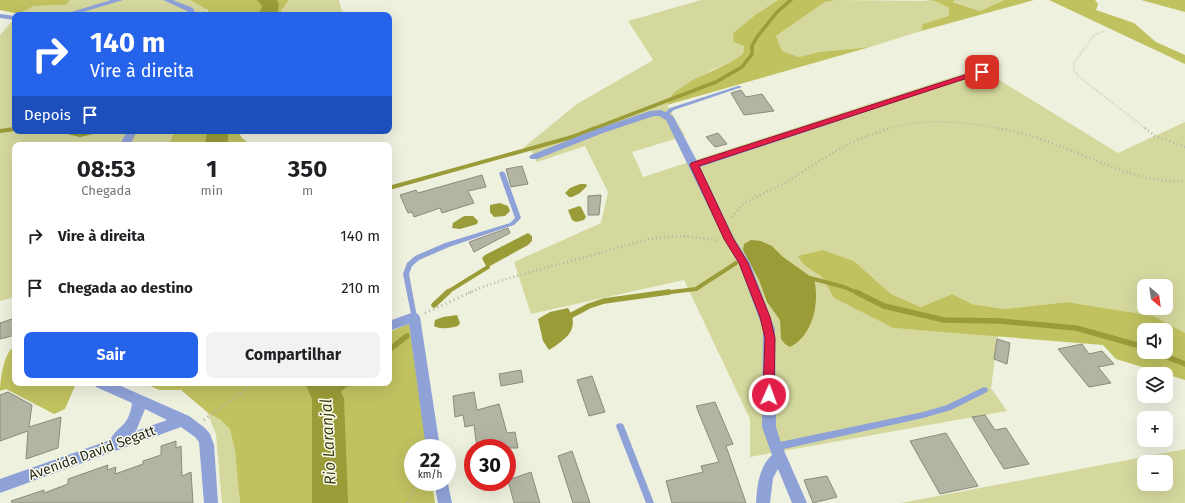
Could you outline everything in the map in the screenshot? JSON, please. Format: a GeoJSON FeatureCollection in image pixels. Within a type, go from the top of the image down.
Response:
{"type":"FeatureCollection","features":[{"type":"Feature","properties":{"kind":"street"},"geometry":{"type":"LineString","coordinates":[[76,12],[119,0]]}},
{"type":"Feature","properties":{"kind":"street"},"geometry":{"type":"LineString","coordinates":[[167,0],[190,10],[191,12]]}},
{"type":"Feature","properties":{"kind":"street"},"geometry":{"type":"LineString","coordinates":[[0,16],[12,18]]}},
{"type":"Feature","properties":{"kind":"street"},"geometry":{"type":"LineString","coordinates":[[694,165],[982,72]]}},
{"type":"Feature","properties":{"kind":"street"},"geometry":{"type":"LineString","coordinates":[[534,157],[600,131],[653,113],[665,115],[670,118],[731,243],[750,276],[769,329],[769,427],[777,453],[800,503]]}},
{"type":"Feature","properties":{"kind":"street"},"geometry":{"type":"LineString","coordinates":[[392,325],[414,317],[432,439]]}},
{"type":"Feature","properties":{"kind":"street"},"geometry":{"type":"LineString","coordinates":[[107,386],[189,424],[202,433],[205,439],[211,503]]}},
{"type":"Feature","properties":{"kind":"street"},"geometry":{"type":"LineString","coordinates":[[111,446],[124,436],[133,424],[138,412],[139,401]]}},
{"type":"Feature","properties":{"kind":"street","name":"Avenida David Segatt"},"geometry":{"type":"LineString","coordinates":[[0,486],[111,446],[189,424]]}},
{"type":"Feature","properties":{"kind":"street"},"geometry":{"type":"LineString","coordinates":[[763,503],[768,472],[777,453]]}},
{"type":"Feature","properties":{"kind":"street"},"geometry":{"type":"LineString","coordinates":[[443,491],[445,503]]}},
{"type":"Feature","properties":{"kind":"lane"},"geometry":{"type":"LineString","coordinates":[[665,115],[667,111],[672,109],[740,87]]}},
{"type":"Feature","properties":{"kind":"lane"},"geometry":{"type":"LineString","coordinates":[[414,317],[406,274],[412,261],[447,245],[512,224],[518,218],[502,173]]}},
{"type":"Feature","properties":{"kind":"lane"},"geometry":{"type":"LineString","coordinates":[[777,453],[948,408],[984,390]]}},
{"type":"Feature","properties":{"kind":"lane"},"geometry":{"type":"LineString","coordinates":[[620,426],[650,503]]}},
{"type":"Feature","properties":{"kind":"path"},"geometry":{"type":"LineString","coordinates":[[1104,31],[1094,35],[1074,63],[1074,68],[1078,76],[1155,136],[1185,147]]}},
{"type":"Feature","properties":{"kind":"path"},"geometry":{"type":"LineString","coordinates":[[414,317],[509,277],[661,236],[692,235],[731,243],[730,221],[738,207],[745,202],[779,186],[829,154],[872,133],[913,123],[942,121],[960,122],[1020,132],[1139,176],[1173,183],[1185,181]]}},
{"type":"Feature","properties":{"kind":"path"},"geometry":{"type":"LineString","coordinates":[[189,424],[208,415],[250,386]]}},
{"type":"Feature","properties":{"kind":"path"},"geometry":{"type":"LineString","coordinates":[[407,503],[415,491]]}},
{"type":"Feature","properties":{"kind":"green space"},"geometry":{"type":"Polygon","coordinates":[[[70,0],[190,0],[206,8],[208,12],[23,12],[34,6],[66,5],[70,0]]]}},
{"type":"Feature","properties":{"kind":"green space"},"geometry":{"type":"Polygon","coordinates":[[[289,0],[339,0],[342,12],[282,12],[281,11],[289,0]]]}},
{"type":"Feature","properties":{"kind":"green space"},"geometry":{"type":"Polygon","coordinates":[[[701,0],[778,0],[755,15],[733,33],[744,46],[743,54],[673,93],[667,105],[685,136],[632,152],[643,177],[980,68],[1118,153],[1185,122],[1185,333],[1173,326],[1173,323],[1167,323],[1154,316],[1148,315],[1173,315],[1173,279],[1137,279],[1137,313],[1067,302],[1004,309],[972,304],[952,294],[921,307],[891,294],[854,261],[823,250],[804,265],[822,277],[834,298],[893,328],[998,335],[991,388],[1007,411],[750,457],[750,419],[684,280],[531,314],[514,262],[601,223],[608,192],[585,146],[537,162],[531,150],[523,148],[577,104],[653,60],[628,21],[701,0]]]}},
{"type":"Feature","properties":{"kind":"green space"},"geometry":{"type":"Polygon","coordinates":[[[837,0],[935,1],[949,8],[949,17],[923,24],[921,31],[870,47],[819,52],[799,57],[782,51],[776,36],[825,2],[837,0]]]}},
{"type":"Feature","properties":{"kind":"green space"},"geometry":{"type":"Polygon","coordinates":[[[1004,0],[980,11],[952,1],[1004,0]]]}},
{"type":"Feature","properties":{"kind":"green space"},"geometry":{"type":"Polygon","coordinates":[[[12,21],[12,134],[173,134],[170,142],[12,142],[12,298],[0,301],[0,35],[12,21]]]}},
{"type":"Feature","properties":{"kind":"green space"},"geometry":{"type":"Polygon","coordinates":[[[207,412],[220,419],[230,429],[237,464],[240,503],[222,503],[216,434],[207,412]]]}},
{"type":"Feature","properties":{"kind":"green space"},"geometry":{"type":"Polygon","coordinates":[[[1185,449],[1185,503],[901,503],[1137,458],[1137,491],[1173,491],[1173,455],[1153,455],[1185,449]]]}},
{"type":"Feature","properties":{"kind":"shaded area"},"geometry":{"type":"Polygon","coordinates":[[[0,0],[70,0],[66,5],[34,6],[23,12],[12,13],[0,10],[0,0]]]}},
{"type":"Feature","properties":{"kind":"shaded area"},"geometry":{"type":"Polygon","coordinates":[[[190,0],[289,0],[281,11],[282,12],[208,12],[208,10],[190,0]]]}},
{"type":"Feature","properties":{"kind":"shaded area"},"geometry":{"type":"Polygon","coordinates":[[[778,0],[837,0],[825,2],[776,36],[782,51],[799,57],[819,52],[870,47],[667,105],[673,93],[693,80],[729,63],[743,54],[744,46],[734,42],[733,33],[755,15],[778,0]]]}},
{"type":"Feature","properties":{"kind":"shaded area"},"geometry":{"type":"Polygon","coordinates":[[[924,0],[955,0],[953,2],[980,11],[1004,0],[1034,0],[921,31],[923,24],[949,16],[949,8],[935,1],[924,0]]]}},
{"type":"Feature","properties":{"kind":"shaded area"},"geometry":{"type":"Polygon","coordinates":[[[1049,0],[1095,0],[1098,4],[1096,10],[1134,23],[1156,42],[1185,55],[1185,64],[1049,0]]]}},
{"type":"Feature","properties":{"kind":"shaded area"},"geometry":{"type":"Polygon","coordinates":[[[1141,0],[1185,0],[1185,12],[1141,0]]]}},
{"type":"Feature","properties":{"kind":"shaded area"},"geometry":{"type":"Polygon","coordinates":[[[173,134],[240,134],[247,142],[170,142],[173,134]]]}},
{"type":"Feature","properties":{"kind":"shaded area"},"geometry":{"type":"Polygon","coordinates":[[[580,184],[586,184],[587,186],[580,193],[569,197],[565,193],[570,188],[580,184]]]}},
{"type":"Feature","properties":{"kind":"shaded area"},"geometry":{"type":"Polygon","coordinates":[[[500,203],[508,206],[510,211],[505,216],[494,217],[490,212],[490,205],[500,203]]]}},
{"type":"Feature","properties":{"kind":"shaded area"},"geometry":{"type":"Polygon","coordinates":[[[579,206],[586,217],[584,220],[576,222],[572,220],[568,210],[579,206]]]}},
{"type":"Feature","properties":{"kind":"shaded area"},"geometry":{"type":"Polygon","coordinates":[[[464,216],[473,216],[478,221],[477,224],[460,229],[452,228],[453,223],[464,216]]]}},
{"type":"Feature","properties":{"kind":"shaded area"},"geometry":{"type":"Polygon","coordinates":[[[528,233],[532,236],[532,241],[528,245],[490,266],[486,266],[482,258],[485,255],[528,233]]]}},
{"type":"Feature","properties":{"kind":"shaded area"},"geometry":{"type":"Polygon","coordinates":[[[751,240],[761,241],[772,246],[783,257],[814,279],[816,298],[813,318],[804,335],[798,342],[790,347],[781,339],[780,320],[767,302],[759,280],[743,250],[744,244],[751,240]]]}},
{"type":"Feature","properties":{"kind":"shaded area"},"geometry":{"type":"Polygon","coordinates":[[[823,250],[854,261],[891,294],[921,307],[952,294],[972,304],[1004,309],[1067,302],[1137,313],[1137,315],[1154,316],[1167,323],[1137,323],[1137,359],[1173,359],[1173,326],[1185,333],[1185,380],[1173,376],[1173,367],[1142,367],[1116,359],[1103,345],[893,328],[834,298],[822,277],[804,265],[798,256],[823,250]]]}},
{"type":"Feature","properties":{"kind":"shaded area"},"geometry":{"type":"Polygon","coordinates":[[[568,308],[572,315],[573,322],[570,333],[561,342],[549,350],[543,341],[538,319],[550,312],[568,308]]]}},
{"type":"Feature","properties":{"kind":"shaded area"},"geometry":{"type":"Polygon","coordinates":[[[457,315],[460,323],[458,326],[443,328],[434,326],[435,320],[457,315]]]}},
{"type":"Feature","properties":{"kind":"shaded area"},"geometry":{"type":"Polygon","coordinates":[[[409,324],[426,439],[404,439],[404,491],[433,491],[435,503],[240,503],[235,450],[230,429],[221,420],[207,412],[181,390],[159,390],[150,386],[392,386],[392,331],[409,324]]]}},
{"type":"Feature","properties":{"kind":"shaded area"},"geometry":{"type":"Polygon","coordinates":[[[12,348],[12,386],[75,386],[65,409],[54,414],[6,389],[0,391],[5,360],[12,348]]]}},
{"type":"Feature","properties":{"kind":"building"},"geometry":{"type":"Polygon","coordinates":[[[741,90],[746,97],[762,94],[774,111],[744,115],[731,93],[741,90]]]}},
{"type":"Feature","properties":{"kind":"building"},"geometry":{"type":"Polygon","coordinates":[[[718,133],[727,144],[715,147],[706,137],[718,133]]]}},
{"type":"Feature","properties":{"kind":"building"},"geometry":{"type":"Polygon","coordinates":[[[522,166],[528,184],[511,187],[506,169],[522,166]]]}},
{"type":"Feature","properties":{"kind":"building"},"geometry":{"type":"Polygon","coordinates":[[[482,175],[486,187],[468,191],[474,203],[442,213],[440,208],[414,217],[412,212],[408,213],[400,195],[416,190],[418,193],[482,175]]]}},
{"type":"Feature","properties":{"kind":"building"},"geometry":{"type":"Polygon","coordinates":[[[601,195],[599,215],[588,215],[588,196],[601,195]]]}},
{"type":"Feature","properties":{"kind":"building"},"geometry":{"type":"Polygon","coordinates":[[[508,228],[510,233],[474,252],[469,242],[508,228]]]}},
{"type":"Feature","properties":{"kind":"building"},"geometry":{"type":"Polygon","coordinates":[[[12,319],[12,336],[0,339],[0,323],[12,319]]]}},
{"type":"Feature","properties":{"kind":"building"},"geometry":{"type":"Polygon","coordinates":[[[997,339],[1010,343],[1007,364],[994,359],[997,339]]]}},
{"type":"Feature","properties":{"kind":"building"},"geometry":{"type":"Polygon","coordinates":[[[1082,344],[1089,354],[1102,351],[1114,364],[1098,367],[1111,383],[1089,387],[1058,349],[1082,344]]]}},
{"type":"Feature","properties":{"kind":"building"},"geometry":{"type":"Polygon","coordinates":[[[521,370],[523,382],[501,386],[499,374],[521,370]]]}},
{"type":"Feature","properties":{"kind":"building"},"geometry":{"type":"Polygon","coordinates":[[[592,376],[605,412],[589,416],[577,380],[592,376]]]}},
{"type":"Feature","properties":{"kind":"building"},"geometry":{"type":"Polygon","coordinates":[[[8,392],[32,405],[29,427],[61,417],[58,448],[26,459],[28,431],[0,441],[0,395],[8,392]]]}},
{"type":"Feature","properties":{"kind":"building"},"geometry":{"type":"Polygon","coordinates":[[[474,392],[477,410],[499,404],[507,433],[515,432],[518,448],[516,448],[516,439],[476,439],[474,425],[465,427],[463,415],[455,417],[453,396],[474,392]]]}},
{"type":"Feature","properties":{"kind":"building"},"geometry":{"type":"Polygon","coordinates":[[[715,402],[733,444],[726,446],[746,503],[672,503],[666,481],[703,472],[701,466],[719,462],[696,406],[715,402]]]}},
{"type":"Feature","properties":{"kind":"building"},"geometry":{"type":"Polygon","coordinates":[[[985,415],[995,430],[1006,428],[1029,464],[1004,469],[972,417],[985,415]]]}},
{"type":"Feature","properties":{"kind":"building"},"geometry":{"type":"Polygon","coordinates":[[[946,433],[978,486],[940,494],[910,441],[946,433]]]}},
{"type":"Feature","properties":{"kind":"building"},"geometry":{"type":"Polygon","coordinates":[[[176,441],[176,448],[181,446],[182,476],[191,472],[193,503],[12,503],[11,501],[44,490],[44,493],[68,484],[68,479],[108,465],[107,470],[116,467],[115,474],[143,464],[143,461],[161,455],[161,446],[176,441]]]}},
{"type":"Feature","properties":{"kind":"building"},"geometry":{"type":"Polygon","coordinates":[[[572,451],[590,503],[573,503],[558,456],[572,451]]]}},
{"type":"Feature","properties":{"kind":"building"},"geometry":{"type":"Polygon","coordinates":[[[531,472],[540,503],[514,503],[511,491],[516,491],[516,477],[531,472]]]}},
{"type":"Feature","properties":{"kind":"building"},"geometry":{"type":"Polygon","coordinates":[[[827,476],[837,497],[813,503],[804,480],[827,476]]]}},
{"type":"Feature","properties":{"kind":"waterway","name":"Rio Laranjal"},"geometry":{"type":"LineString","coordinates":[[265,0],[271,4],[269,12]]}},
{"type":"Feature","properties":{"kind":"waterway"},"geometry":{"type":"LineString","coordinates":[[593,129],[716,82],[742,67],[752,54],[752,46],[757,37],[777,12],[791,0]]}},
{"type":"Feature","properties":{"kind":"waterway"},"geometry":{"type":"LineString","coordinates":[[392,187],[572,137],[595,128]]}},
{"type":"Feature","properties":{"kind":"waterway"},"geometry":{"type":"LineString","coordinates":[[0,131],[12,129]]}},
{"type":"Feature","properties":{"kind":"waterway"},"geometry":{"type":"LineString","coordinates":[[76,134],[84,134]]}},
{"type":"Feature","properties":{"kind":"waterway","name":"Rio Laranjal"},"geometry":{"type":"LineString","coordinates":[[216,142],[218,134]]}},
{"type":"Feature","properties":{"kind":"waterway"},"geometry":{"type":"LineString","coordinates":[[662,293],[696,289],[736,263]]}},
{"type":"Feature","properties":{"kind":"waterway"},"geometry":{"type":"LineString","coordinates":[[446,293],[488,267]]}},
{"type":"Feature","properties":{"kind":"waterway"},"geometry":{"type":"LineString","coordinates":[[810,278],[844,287],[858,293]]}},
{"type":"Feature","properties":{"kind":"waterway"},"geometry":{"type":"LineString","coordinates":[[434,305],[448,292]]}},
{"type":"Feature","properties":{"kind":"waterway"},"geometry":{"type":"LineString","coordinates":[[568,317],[589,306],[604,301],[669,292]]}},
{"type":"Feature","properties":{"kind":"waterway"},"geometry":{"type":"LineString","coordinates":[[858,293],[884,306],[944,320],[1000,321],[1076,328],[1137,345]]}},
{"type":"Feature","properties":{"kind":"waterway"},"geometry":{"type":"LineString","coordinates":[[392,348],[407,336]]}},
{"type":"Feature","properties":{"kind":"waterway"},"geometry":{"type":"LineString","coordinates":[[1172,359],[1185,364]]}},
{"type":"Feature","properties":{"kind":"waterway","name":"Rio Laranjal"},"geometry":{"type":"LineString","coordinates":[[322,386],[328,398],[330,503]]}},
{"type":"Feature","properties":{"kind":"waterway"},"geometry":{"type":"LineString","coordinates":[[328,398],[343,386]]}},
{"type":"Feature","properties":{"kind":"route"},"geometry":{"type":"LineString","coordinates":[[769,395],[769,329],[755,294],[750,276],[744,263],[733,248],[694,165],[982,72]]}}]}
